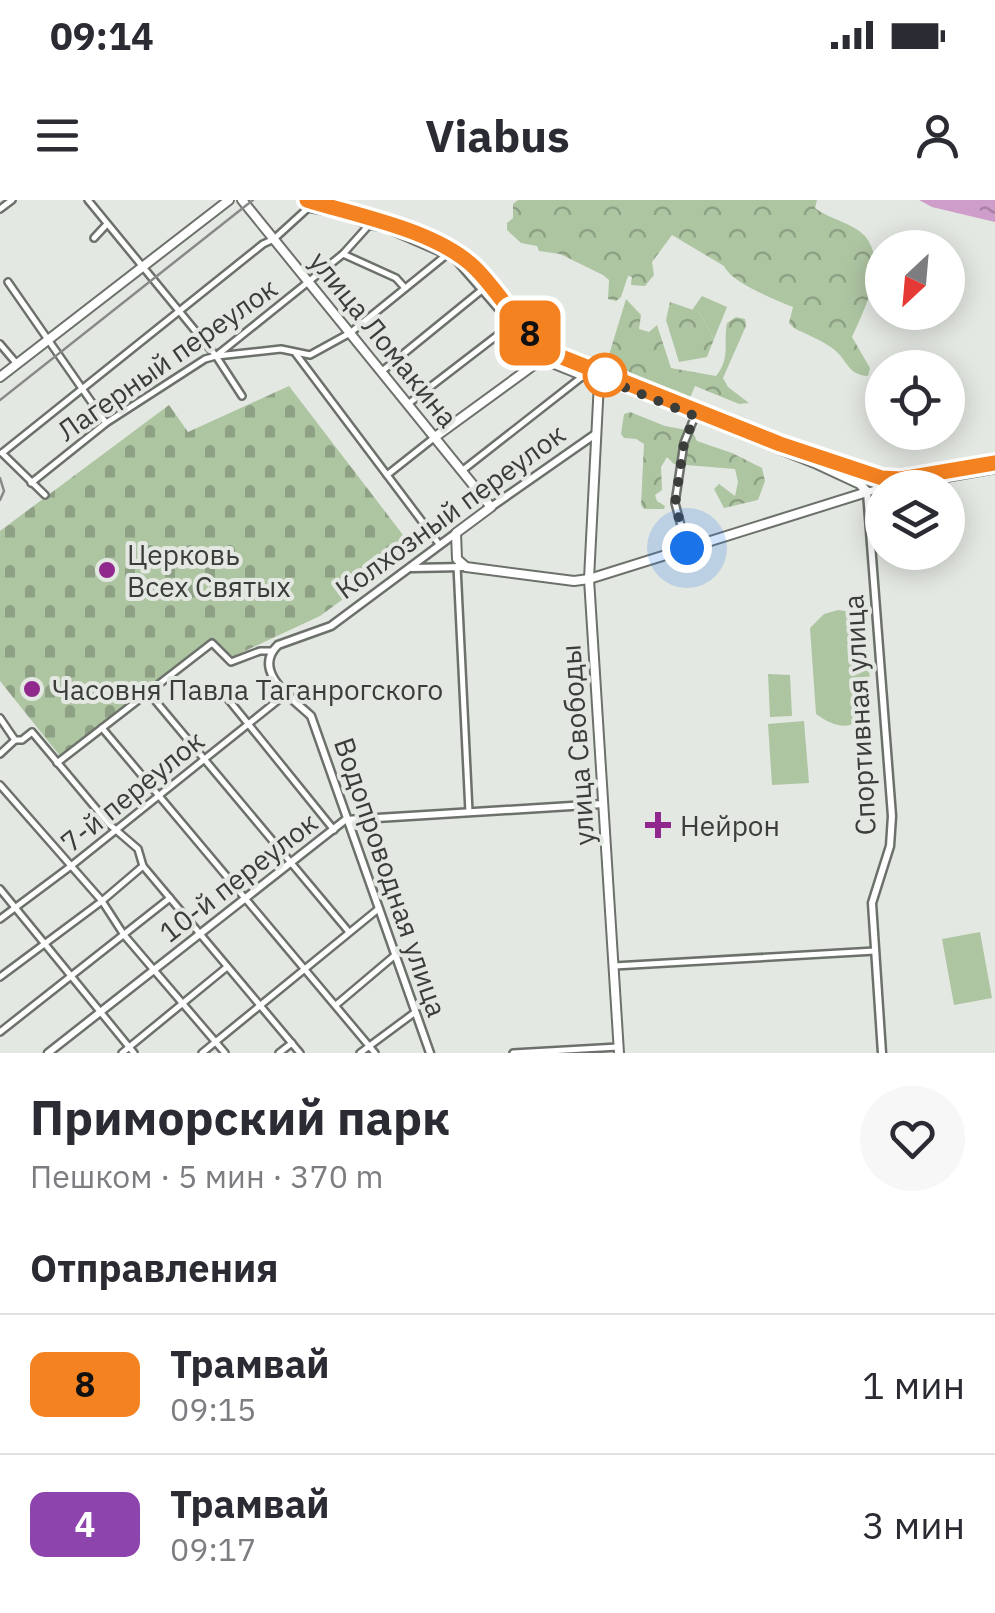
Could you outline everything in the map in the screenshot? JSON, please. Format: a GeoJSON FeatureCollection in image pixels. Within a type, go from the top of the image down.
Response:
{"type":"FeatureCollection","features":[{"type":"Feature","properties":{"kind":"main road"},"geometry":{"type":"LineString","coordinates":[[0,377],[229,200]]}},
{"type":"Feature","properties":{"kind":"main road","name":"улица Ломакина"},"geometry":{"type":"LineString","coordinates":[[242,200],[491,507]]}},
{"type":"Feature","properties":{"kind":"main road"},"geometry":{"type":"LineString","coordinates":[[435,437],[542,359],[599,382],[619,385],[865,489]]}},
{"type":"Feature","properties":{"kind":"main road","name":"улица Свободы"},"geometry":{"type":"LineString","coordinates":[[599,382],[589,579],[618,1050]]}},
{"type":"Feature","properties":{"kind":"main road"},"geometry":{"type":"LineString","coordinates":[[834,502],[844,487],[836,474]]}},
{"type":"Feature","properties":{"kind":"main road"},"geometry":{"type":"LineString","coordinates":[[456,533],[456,558],[462,566],[574,581],[865,493]]}},
{"type":"Feature","properties":{"kind":"main road","name":"Колхозный переулок"},"geometry":{"type":"LineString","coordinates":[[456,533],[491,507]]}},
{"type":"Feature","properties":{"kind":"street"},"geometry":{"type":"LineString","coordinates":[[0,209],[12,200]]}},
{"type":"Feature","properties":{"kind":"street"},"geometry":{"type":"LineString","coordinates":[[88,200],[216,356],[242,396]]}},
{"type":"Feature","properties":{"kind":"street"},"geometry":{"type":"LineString","coordinates":[[45,495],[1,452],[262,244],[274,239],[308,208],[341,214],[410,238],[459,261],[542,359]]}},
{"type":"Feature","properties":{"kind":"street"},"geometry":{"type":"LineString","coordinates":[[94,238],[107,224]]}},
{"type":"Feature","properties":{"kind":"street","name":"Лагерный переулок"},"geometry":{"type":"LineString","coordinates":[[31,482],[106,423],[205,359],[216,356],[343,254],[369,226]]}},
{"type":"Feature","properties":{"kind":"street"},"geometry":{"type":"LineString","coordinates":[[343,254],[396,278],[406,288]]}},
{"type":"Feature","properties":{"kind":"street"},"geometry":{"type":"LineString","coordinates":[[216,356],[281,349],[310,355],[350,333],[445,256]]}},
{"type":"Feature","properties":{"kind":"street"},"geometry":{"type":"LineString","coordinates":[[8,282],[106,423]]}},
{"type":"Feature","properties":{"kind":"street"},"geometry":{"type":"LineString","coordinates":[[382,372],[483,289]]}},
{"type":"Feature","properties":{"kind":"street"},"geometry":{"type":"LineString","coordinates":[[408,404],[512,324]]}},
{"type":"Feature","properties":{"kind":"street"},"geometry":{"type":"LineString","coordinates":[[0,344],[17,364]]}},
{"type":"Feature","properties":{"kind":"street"},"geometry":{"type":"LineString","coordinates":[[296,354],[440,544]]}},
{"type":"Feature","properties":{"kind":"street"},"geometry":{"type":"LineString","coordinates":[[462,471],[582,376]]}},
{"type":"Feature","properties":{"kind":"street"},"geometry":{"type":"LineString","coordinates":[[687,548],[675,504],[684,443],[695,416]]}},
{"type":"Feature","properties":{"kind":"street","name":"Колхозный переулок"},"geometry":{"type":"LineString","coordinates":[[491,507],[594,435]]}},
{"type":"Feature","properties":{"kind":"street"},"geometry":{"type":"LineString","coordinates":[[387,476],[435,437]]}},
{"type":"Feature","properties":{"kind":"street"},"geometry":{"type":"LineString","coordinates":[[965,473],[995,468]]}},
{"type":"Feature","properties":{"kind":"street","name":"Колхозный переулок"},"geometry":{"type":"LineString","coordinates":[[275,648],[331,626],[456,533]]}},
{"type":"Feature","properties":{"kind":"street"},"geometry":{"type":"LineString","coordinates":[[411,568],[462,566],[469,812]]}},
{"type":"Feature","properties":{"kind":"street","name":"Спортивная улица"},"geometry":{"type":"LineString","coordinates":[[874,570],[892,816],[890,846],[872,904],[882,1053]]}},
{"type":"Feature","properties":{"kind":"street"},"geometry":{"type":"LineString","coordinates":[[58,762],[212,644],[231,662],[275,648]]}},
{"type":"Feature","properties":{"kind":"street"},"geometry":{"type":"LineString","coordinates":[[275,648],[268,665],[270,674],[287,693]]}},
{"type":"Feature","properties":{"kind":"street"},"geometry":{"type":"LineString","coordinates":[[148,692],[349,932]]}},
{"type":"Feature","properties":{"kind":"street","name":"Водопроводная улица"},"geometry":{"type":"LineString","coordinates":[[287,693],[311,716],[430,1053]]}},
{"type":"Feature","properties":{"kind":"street","name":"7-й переулок"},"geometry":{"type":"LineString","coordinates":[[0,919],[287,693]]}},
{"type":"Feature","properties":{"kind":"street"},"geometry":{"type":"LineString","coordinates":[[224,694],[334,830]]}},
{"type":"Feature","properties":{"kind":"street"},"geometry":{"type":"LineString","coordinates":[[0,718],[16,740]]}},
{"type":"Feature","properties":{"kind":"street"},"geometry":{"type":"LineString","coordinates":[[102,728],[375,1053]]}},
{"type":"Feature","properties":{"kind":"street"},"geometry":{"type":"LineString","coordinates":[[0,754],[32,732],[109,824],[138,848],[143,866],[300,1053]]}},
{"type":"Feature","properties":{"kind":"street"},"geometry":{"type":"LineString","coordinates":[[0,785],[102,901],[124,935],[226,1053]]}},
{"type":"Feature","properties":{"kind":"street","name":"10-й переулок"},"geometry":{"type":"LineString","coordinates":[[48,1053],[345,820],[603,804]]}},
{"type":"Feature","properties":{"kind":"street"},"geometry":{"type":"LineString","coordinates":[[0,978],[143,866]]}},
{"type":"Feature","properties":{"kind":"street"},"geometry":{"type":"LineString","coordinates":[[0,889],[132,1050]]}},
{"type":"Feature","properties":{"kind":"street"},"geometry":{"type":"LineString","coordinates":[[0,1032],[170,898]]}},
{"type":"Feature","properties":{"kind":"street"},"geometry":{"type":"LineString","coordinates":[[202,1053],[377,910]]}},
{"type":"Feature","properties":{"kind":"street"},"geometry":{"type":"LineString","coordinates":[[614,966],[875,951]]}},
{"type":"Feature","properties":{"kind":"street"},"geometry":{"type":"LineString","coordinates":[[336,1005],[394,956]]}},
{"type":"Feature","properties":{"kind":"street"},"geometry":{"type":"LineString","coordinates":[[122,1053],[132,1050],[227,967]]}},
{"type":"Feature","properties":{"kind":"street"},"geometry":{"type":"LineString","coordinates":[[360,1053],[414,1013]]}},
{"type":"Feature","properties":{"kind":"street"},"geometry":{"type":"LineString","coordinates":[[279,1053],[292,1044]]}},
{"type":"Feature","properties":{"kind":"street"},"geometry":{"type":"LineString","coordinates":[[513,1053],[618,1050]]}},
{"type":"Feature","properties":{"kind":"green space"},"geometry":{"type":"Polygon","coordinates":[[[518,200],[817,200],[815,208],[865,236],[865,306],[852,337],[865,359],[865,376],[853,371],[828,345],[794,328],[789,323],[793,307],[744,284],[724,266],[672,235],[652,262],[654,275],[645,286],[631,285],[632,277],[628,276],[621,297],[616,301],[608,299],[609,280],[603,275],[560,254],[521,243],[507,230],[507,223],[513,218],[513,204],[518,200]]]}},
{"type":"Feature","properties":{"kind":"green space"},"geometry":{"type":"Polygon","coordinates":[[[702,296],[727,307],[714,339],[699,312],[692,310],[702,296]]]}},
{"type":"Feature","properties":{"kind":"green space"},"geometry":{"type":"Polygon","coordinates":[[[626,299],[641,315],[639,329],[649,332],[657,325],[671,368],[716,376],[725,357],[727,323],[736,317],[745,319],[746,326],[723,378],[728,387],[749,403],[739,404],[695,386],[688,403],[631,377],[620,367],[615,371],[605,368],[626,299]]]}},
{"type":"Feature","properties":{"kind":"green space"},"geometry":{"type":"Polygon","coordinates":[[[670,302],[699,312],[714,339],[707,357],[679,362],[666,320],[670,302]]]}},
{"type":"Feature","properties":{"kind":"green space"},"geometry":{"type":"Polygon","coordinates":[[[289,386],[413,548],[320,616],[230,658],[211,638],[60,756],[0,681],[0,531],[169,405],[188,432],[289,386]]]}},
{"type":"Feature","properties":{"kind":"green space"},"geometry":{"type":"Polygon","coordinates":[[[630,412],[665,426],[692,431],[697,441],[762,468],[765,481],[758,500],[724,508],[714,489],[719,484],[735,496],[735,469],[674,464],[667,457],[661,467],[662,490],[655,495],[664,509],[644,509],[644,444],[621,434],[624,414],[630,412]]]}},
{"type":"Feature","properties":{"kind":"green space"},"geometry":{"type":"Polygon","coordinates":[[[852,612],[866,625],[872,711],[858,722],[844,726],[816,714],[810,628],[824,614],[852,612]]]}},
{"type":"Feature","properties":{"kind":"green space"},"geometry":{"type":"Polygon","coordinates":[[[768,674],[790,675],[792,716],[770,717],[768,674]]]}},
{"type":"Feature","properties":{"kind":"green space"},"geometry":{"type":"Polygon","coordinates":[[[804,721],[809,783],[772,785],[768,724],[804,721]]]}},
{"type":"Feature","properties":{"kind":"green space"},"geometry":{"type":"Polygon","coordinates":[[[980,932],[992,998],[954,1005],[942,939],[980,932]]]}},
{"type":"Feature","properties":{"kind":"water"},"geometry":{"type":"Polygon","coordinates":[[[919,200],[995,200],[995,222],[932,207],[919,200]]]}},
{"type":"Feature","properties":{"kind":"tram line"},"geometry":{"type":"LineString","coordinates":[[0,400],[253,200]]}},
{"type":"Feature","properties":{"kind":"tram line"},"geometry":{"type":"LineString","coordinates":[[307,200],[392,225],[454,252],[481,274],[530,334],[554,353],[780,444],[883,478],[901,479],[995,463]]}},
{"type":"Feature","properties":{"kind":"tram line","name":"8"},"geometry":{"type":"LineString","coordinates":[[307,200],[398,228],[459,254],[537,341],[554,354],[820,460],[889,479],[995,463]]}},
{"type":"Feature","properties":{"kind":"tram line"},"geometry":{"type":"LineString","coordinates":[[0,478],[4,491],[0,500]]}},
{"type":"Feature","properties":{"kind":"place","name":"Церковь Всех Святых"},"geometry":{"type":"Point","coordinates":[107,570]}},
{"type":"Feature","properties":{"kind":"place","name":"Часовня Павла Таганрогского"},"geometry":{"type":"Point","coordinates":[32,689]}},
{"type":"Feature","properties":{"kind":"place","name":"Нейрон"},"geometry":{"type":"Point","coordinates":[658,825]}},
{"type":"Feature","properties":{"kind":"route"},"geometry":{"type":"LineString","coordinates":[[605,375],[599,382],[619,385],[695,416],[684,443],[675,504],[687,548]]}}]}
